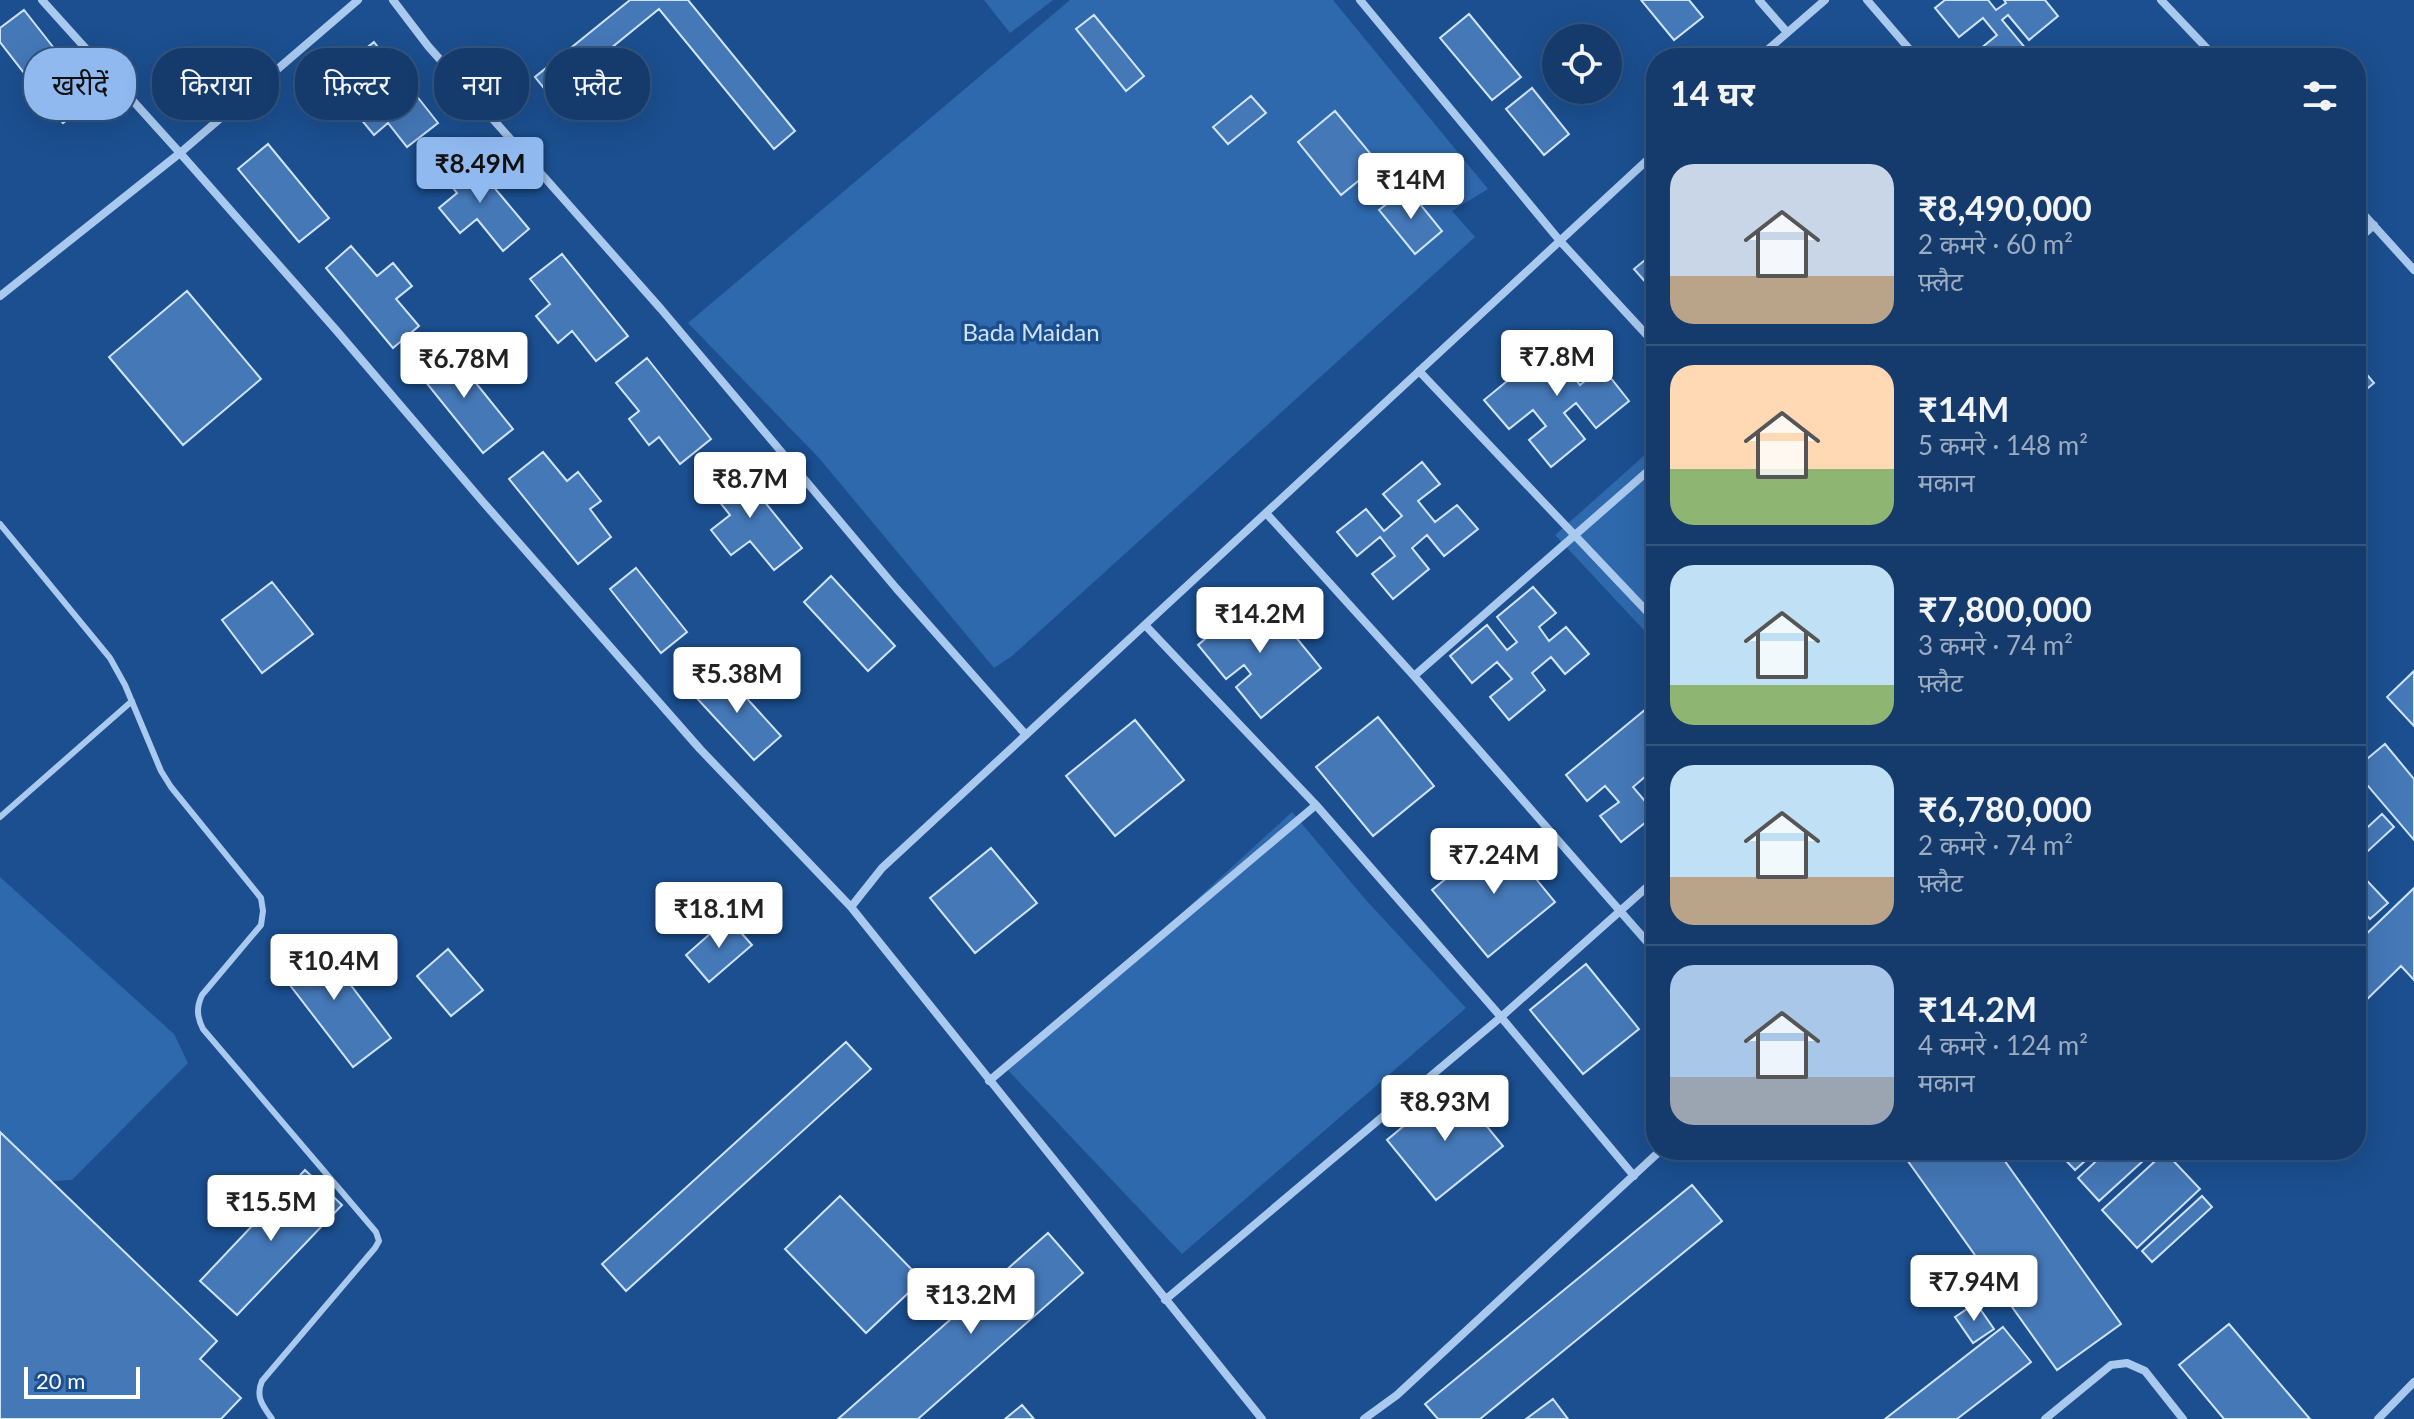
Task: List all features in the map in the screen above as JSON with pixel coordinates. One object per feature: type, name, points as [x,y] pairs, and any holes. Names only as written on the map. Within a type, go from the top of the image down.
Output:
[{"type":"street","points":[[42,0],[336,330],[700,749],[851,907],[1262,1419]]},
{"type":"street","points":[[0,296],[180,153],[358,0]]},
{"type":"street","points":[[393,0],[428,46],[661,309],[896,588],[1026,735]]},
{"type":"street","points":[[1360,0],[1560,241],[1646,334]]},
{"type":"street","points":[[1759,0],[1786,31]]},
{"type":"street","points":[[1768,48],[1825,0]]},
{"type":"street","points":[[1867,0],[1908,48]]},
{"type":"street","points":[[2161,0],[2207,48]]},
{"type":"street","points":[[851,907],[882,868],[1646,161]]},
{"type":"street","points":[[2366,217],[2414,270]]},
{"type":"street","points":[[2366,232],[2374,225]]},
{"type":"street","points":[[1419,371],[1646,610]]},
{"type":"street","points":[[1414,676],[1646,473]]},
{"type":"street","points":[[1266,513],[1646,941]]},
{"type":"street","points":[[1145,625],[1316,805],[1501,1017],[1634,1176]]},
{"type":"street","points":[[989,1081],[1316,805]]},
{"type":"street","points":[[1165,1300],[1501,1017],[1646,888]]},
{"type":"street","points":[[1364,1419],[1397,1395],[1651,1160]]},
{"type":"street","points":[[2045,1419],[2111,1365],[2127,1363],[2145,1371],[2183,1419]]},
{"type":"street","points":[[2378,1419],[2414,1382]]},
{"type":"lane","points":[[0,524],[110,658],[171,787],[261,898],[261,925],[202,995],[197,1006],[203,1029],[376,1232],[379,1241],[262,1381],[258,1388],[259,1397],[272,1419]]},
{"type":"lane","points":[[0,817],[132,701]]},
{"type":"green space","points":[[984,0],[1053,0],[1010,33]]},
{"type":"green space","name":"Bada Maidan","points":[[1070,0],[1333,0],[1488,189],[1452,211],[1475,237],[1012,656],[994,668],[819,458],[688,323]]},
{"type":"green space","points":[[1646,454],[1646,632],[1555,535]]},
{"type":"green space","points":[[1292,812],[1365,899],[1466,1008],[1182,1254],[1003,1065],[1171,923]]},
{"type":"green space","points":[[0,877],[174,1034],[188,1063],[72,1180],[51,1181],[0,1132]]},
{"type":"building","points":[[630,0],[688,0],[795,131],[774,149],[659,9],[611,48],[571,48]]},
{"type":"building","points":[[1641,0],[1689,0],[1703,17],[1674,40]]},
{"type":"building","points":[[1945,0],[1988,0],[1996,10],[2006,3],[2004,0],[2045,0],[2058,16],[2029,40],[2008,15],[2002,20],[2025,48],[1981,48],[1997,35],[1983,18],[1959,37],[1935,8]]},
{"type":"building","points":[[24,10],[54,48],[24,48],[24,73],[0,42],[0,28]]},
{"type":"building","points":[[1469,14],[1521,77],[1492,100],[1440,38]]},
{"type":"building","points":[[1094,15],[1144,76],[1126,91],[1076,29]]},
{"type":"building","points":[[545,69],[545,90],[535,77]]},
{"type":"building","points":[[1532,88],[1569,134],[1544,155],[1506,109]]},
{"type":"building","points":[[1251,96],[1266,113],[1228,144],[1213,127]]},
{"type":"building","points":[[418,98],[438,123],[407,147],[388,123],[374,135],[362,120],[418,120]]},
{"type":"building","points":[[1335,111],[1379,164],[1341,195],[1298,142]]},
{"type":"building","points":[[268,144],[329,218],[299,242],[238,169]]},
{"type":"building","points":[[466,154],[529,229],[503,251],[477,219],[460,233],[439,208],[457,193],[442,174]]},
{"type":"building","points":[[1407,188],[1442,231],[1415,254],[1379,210]]},
{"type":"building","points":[[351,246],[377,276],[393,263],[412,286],[396,299],[419,326],[393,348],[326,268]]},
{"type":"building","points":[[562,254],[628,336],[596,361],[572,331],[558,343],[536,316],[550,304],[530,279]]},
{"type":"building","points":[[1646,259],[1646,283],[1634,269]]},
{"type":"building","points":[[187,291],[261,379],[183,445],[109,357]]},
{"type":"building","points":[[1568,331],[1588,357],[1570,372],[1580,385],[1602,367],[1629,401],[1596,428],[1576,403],[1564,413],[1585,439],[1551,467],[1529,440],[1546,426],[1533,410],[1509,429],[1484,400]]},
{"type":"building","points":[[446,346],[513,429],[483,453],[416,370]]},
{"type":"building","points":[[647,358],[711,439],[680,464],[659,437],[649,445],[629,419],[639,411],[616,383]]},
{"type":"building","points":[[2366,374],[2374,383],[2366,390]]},
{"type":"building","points":[[543,452],[567,481],[578,472],[601,501],[590,509],[611,537],[578,564],[509,479]]},
{"type":"building","points":[[1422,462],[1440,484],[1418,501],[1435,522],[1457,505],[1478,529],[1444,556],[1427,535],[1412,548],[1429,569],[1393,599],[1372,574],[1395,556],[1380,537],[1357,556],[1337,532],[1366,509],[1384,531],[1402,516],[1383,494]]},
{"type":"building","points":[[734,464],[802,548],[774,570],[750,541],[731,555],[711,530],[730,515],[707,486]]},
{"type":"building","points":[[636,568],[687,632],[661,653],[610,589]]},
{"type":"building","points":[[831,576],[895,646],[868,671],[804,602]]},
{"type":"building","points":[[272,582],[313,634],[262,673],[222,620]]},
{"type":"building","points":[[1533,587],[1556,613],[1539,627],[1549,641],[1566,627],[1589,654],[1565,674],[1551,657],[1532,673],[1545,690],[1509,720],[1490,697],[1512,679],[1497,662],[1472,683],[1450,656],[1487,625],[1507,650],[1517,642],[1497,617]]},
{"type":"building","points":[[1260,593],[1321,668],[1261,718],[1236,687],[1251,674],[1244,665],[1226,679],[1198,645]]},
{"type":"building","points":[[720,669],[781,736],[754,760],[693,694]]},
{"type":"building","points":[[2414,671],[2414,726],[2387,697]]},
{"type":"building","points":[[1646,709],[1646,776],[1633,787],[1646,802],[1646,822],[1621,842],[1600,816],[1619,802],[1605,786],[1587,801],[1566,775]]},
{"type":"building","points":[[1378,717],[1434,786],[1373,836],[1316,767]]},
{"type":"building","points":[[1135,720],[1184,780],[1115,836],[1066,776]]},
{"type":"building","points":[[2385,744],[2414,779],[2414,840],[2366,784],[2366,760]]},
{"type":"building","points":[[2382,814],[2394,827],[2366,853],[2366,829]]},
{"type":"building","points":[[1500,835],[1555,902],[1488,957],[1432,890]]},
{"type":"building","points":[[991,848],[1037,903],[975,953],[930,898]]},
{"type":"building","points":[[2366,880],[2388,903],[2370,919],[2366,915]]},
{"type":"building","points":[[2414,888],[2414,980],[2401,966],[2366,1000],[2366,934]]},
{"type":"building","points":[[728,918],[752,945],[709,982],[686,955]]},
{"type":"building","points":[[315,938],[391,1038],[353,1067],[276,967]]},
{"type":"building","points":[[448,949],[483,990],[451,1016],[417,976]]},
{"type":"building","points":[[1586,964],[1639,1029],[1583,1074],[1530,1010]]},
{"type":"building","points":[[846,1042],[871,1069],[626,1291],[602,1264]]},
{"type":"building","points":[[1453,1085],[1503,1146],[1436,1200],[1387,1140]]},
{"type":"building","points":[[0,1132],[217,1341],[200,1359],[241,1398],[221,1419],[0,1419]]},
{"type":"building","points":[[1907,1160],[2004,1160],[2121,1324],[2057,1370]]},
{"type":"building","points":[[2066,1160],[2086,1160],[2075,1170]]},
{"type":"building","points":[[2097,1160],[2144,1160],[2099,1201],[2078,1178]]},
{"type":"building","points":[[2156,1160],[2173,1160],[2200,1189],[2137,1248],[2102,1210]]},
{"type":"building","points":[[305,1170],[342,1205],[237,1315],[200,1281]]},
{"type":"building","points":[[1692,1185],[1722,1221],[1480,1419],[1438,1419],[1425,1404]]},
{"type":"building","points":[[840,1196],[922,1280],[866,1333],[785,1249]]},
{"type":"building","points":[[2202,1196],[2212,1207],[2152,1262],[2142,1251]]},
{"type":"building","points":[[1048,1233],[1083,1273],[918,1419],[838,1419]]},
{"type":"building","points":[[1976,1303],[1994,1329],[1973,1343],[1955,1317]]},
{"type":"building","points":[[2229,1324],[2310,1419],[2224,1419],[2179,1365]]},
{"type":"building","points":[[2003,1327],[2031,1362],[1957,1419],[1885,1419]]},
{"type":"building","points":[[1553,1399],[1568,1419],[1526,1419]]},
{"type":"building","points":[[1022,1405],[1034,1419],[1005,1419]]}]
